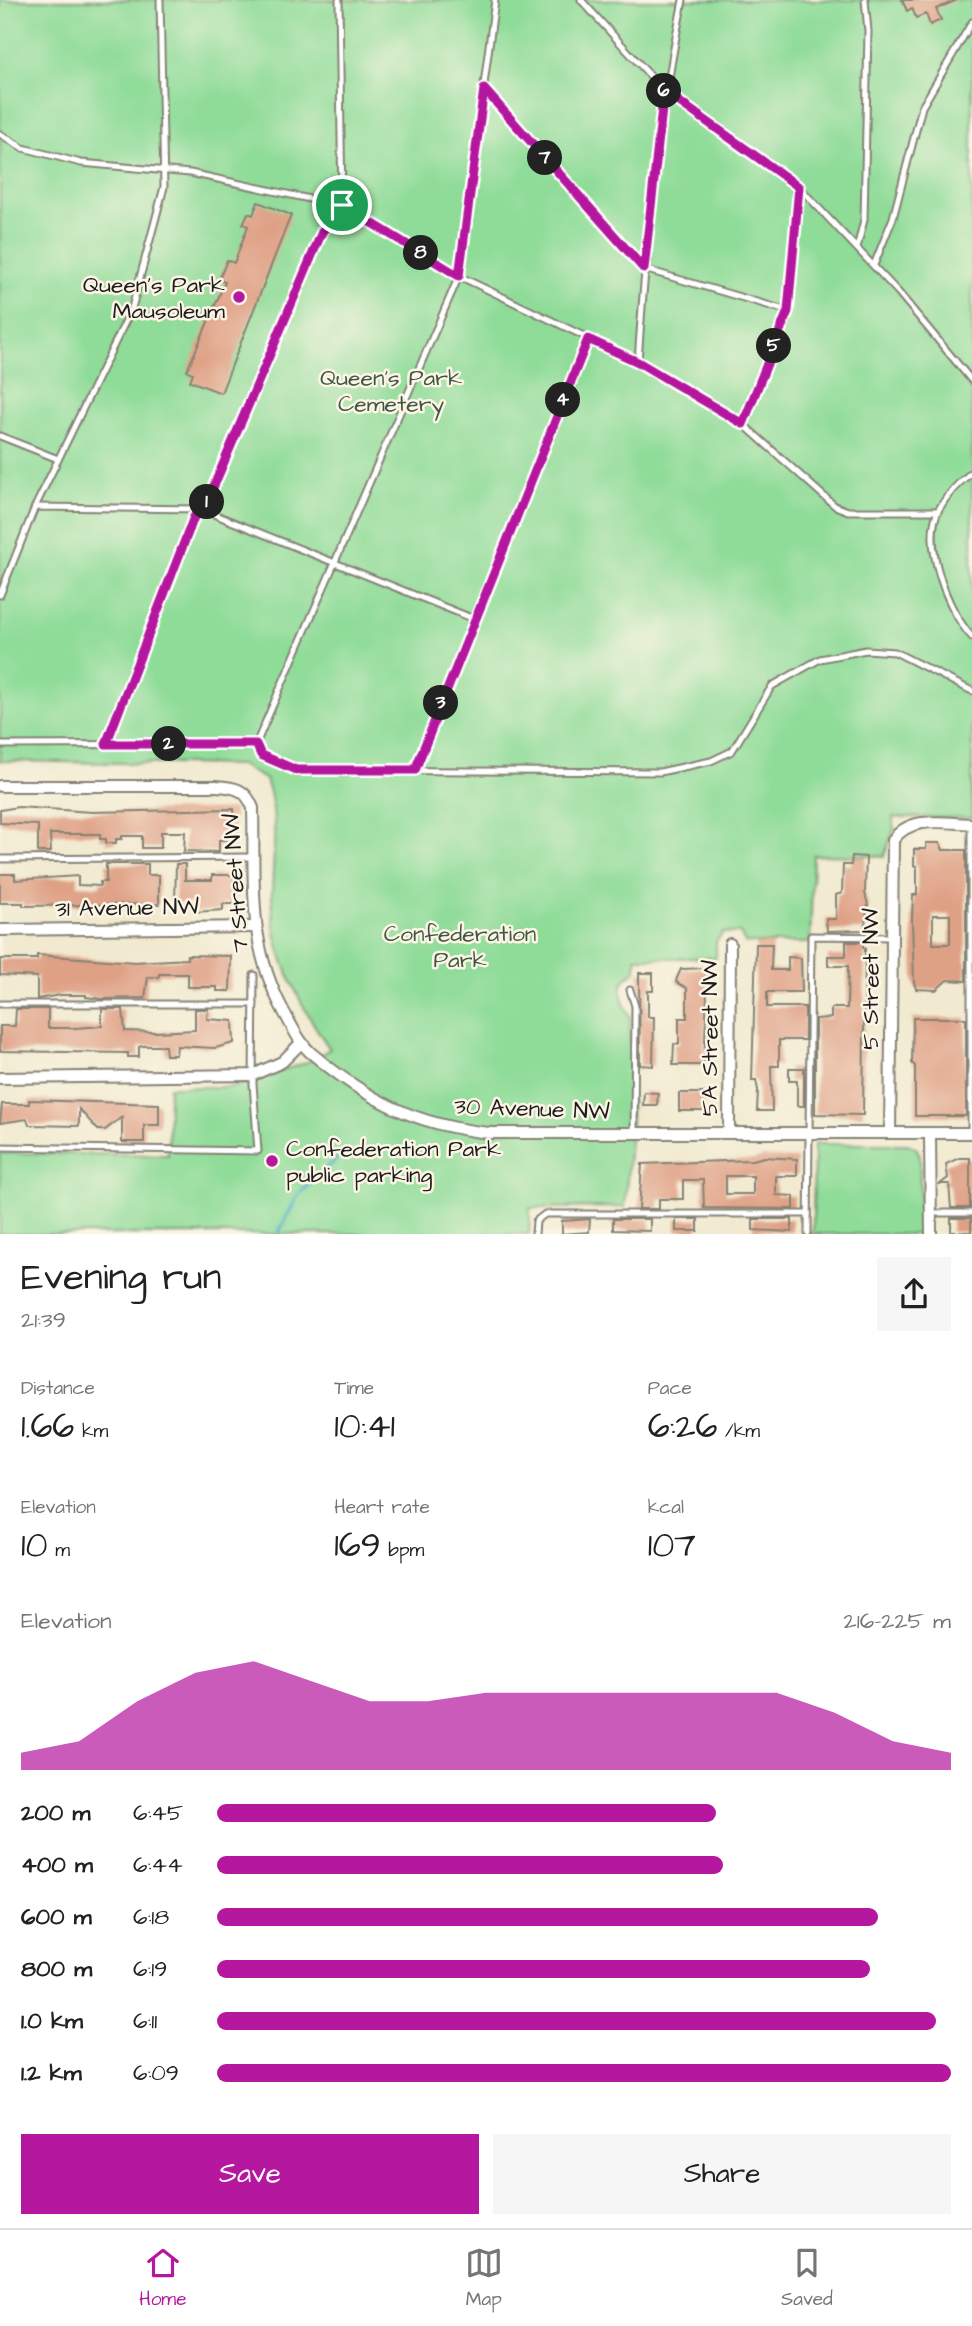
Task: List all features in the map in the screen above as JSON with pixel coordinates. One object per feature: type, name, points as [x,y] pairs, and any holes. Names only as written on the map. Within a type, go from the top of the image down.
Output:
[{"type":"street","name":"7 Street NW","points":[[0,786],[216,786],[236,788],[249,795],[253,808],[254,927],[262,965],[300,1043]]},
{"type":"street","name":"5 Street NW","points":[[890,1133],[893,840],[903,829],[926,823],[972,824]]},
{"type":"street","name":"31 Avenue NW","points":[[0,930],[254,927]]},
{"type":"street","name":"5A Street NW","points":[[729,1132],[730,944]]},
{"type":"street","name":"30 Avenue NW","points":[[300,1043],[337,1075],[376,1101],[413,1118],[453,1129],[489,1133],[971,1133]]},
{"type":"street","points":[[0,1078],[253,1075],[282,1062],[300,1043]]},
{"type":"street","points":[[930,1133],[931,1234]]},
{"type":"lane","points":[[0,595],[35,507],[132,308],[164,187],[160,0]]},
{"type":"lane","points":[[106,744],[194,517],[207,502],[322,232],[342,205],[339,0]]},
{"type":"lane","points":[[495,0],[459,276],[256,744],[261,755],[296,770],[660,772],[711,761],[732,751],[772,686],[820,659],[866,649],[895,652],[972,691]]},
{"type":"lane","points":[[581,0],[664,91],[799,187],[874,265],[972,381]]},
{"type":"lane","points":[[638,362],[644,269],[664,91],[683,0]]},
{"type":"lane","points":[[857,248],[864,220],[868,31],[865,0]]},
{"type":"lane","points":[[874,265],[893,218],[922,107],[972,22]]},
{"type":"lane","points":[[484,89],[644,269],[788,311]]},
{"type":"lane","points":[[0,134],[23,148],[81,163],[190,173],[342,205],[459,276],[638,362],[743,424],[835,506],[848,512],[938,511]]},
{"type":"lane","points":[[743,424],[788,311],[799,187]]},
{"type":"lane","points":[[415,770],[588,339]]},
{"type":"lane","points":[[0,436],[58,459]]},
{"type":"lane","points":[[972,472],[960,481],[938,511],[934,537],[939,579],[961,625],[972,637]]},
{"type":"lane","points":[[35,507],[201,509],[474,619]]},
{"type":"lane","points":[[0,745],[256,744]]},
{"type":"lane","points":[[971,1133],[972,824]]},
{"type":"lane","points":[[0,859],[254,857]]},
{"type":"lane","points":[[808,1234],[811,936],[891,937]]},
{"type":"lane","points":[[0,1147],[258,1151],[253,1075],[254,975]]},
{"type":"lane","points":[[630,990],[635,1006],[634,1133]]},
{"type":"lane","points":[[0,1004],[254,1004]]},
{"type":"lane","points":[[931,1213],[972,1213]]},
{"type":"lane","points":[[535,1234],[536,1221],[545,1214],[808,1214]]},
{"type":"green space","name":"Queen's Park Cemetery","points":[[0,0],[972,0],[972,818],[893,817],[894,830],[884,856],[813,855],[810,943],[745,943],[740,933],[723,933],[716,941],[716,958],[636,958],[636,971],[625,980],[621,991],[630,1016],[631,1125],[625,1207],[530,1208],[529,1234],[0,1234],[0,1153],[168,1155],[169,1087],[232,1087],[305,1063],[330,1049],[309,1017],[291,981],[278,944],[272,907],[273,810],[266,780],[240,765],[0,761]]},
{"type":"green space","points":[[814,1144],[908,1144],[917,1149],[920,1156],[920,1234],[813,1234]]},
{"type":"building","points":[[902,0],[957,0],[936,9],[941,20],[930,25],[926,14],[916,18],[912,8],[907,11]]},
{"type":"building","name":"Queen's Park Mausoleum","points":[[258,202],[291,215],[221,393],[190,381],[193,373],[187,371],[225,282],[219,280],[227,260],[234,263],[248,226],[243,224],[248,213],[253,215]]},
{"type":"building","points":[[18,807],[92,812],[234,809],[234,840],[219,840],[219,852],[184,851],[185,832],[161,832],[161,848],[142,848],[142,836],[122,836],[122,839],[116,839],[116,843],[106,843],[106,839],[100,839],[100,834],[50,834],[51,852],[38,852],[38,825],[0,823],[0,810]]},
{"type":"building","points":[[926,843],[940,843],[943,850],[966,850],[966,981],[947,980],[936,990],[916,989],[914,982],[912,919],[913,895],[917,895],[917,866],[914,866],[914,849],[926,849]],"holes":[[[933,915],[950,915],[950,944],[933,944]]]},
{"type":"building","points":[[852,856],[866,857],[865,893],[868,905],[864,930],[827,931],[826,919],[836,919],[836,895],[842,893],[843,865],[851,865]]},
{"type":"building","points":[[106,864],[148,864],[148,875],[159,875],[159,904],[23,906],[23,903],[0,903],[0,874],[15,874],[15,880],[78,876],[78,885],[100,886],[100,882],[106,882]]},
{"type":"building","points":[[176,864],[185,864],[185,880],[212,880],[212,875],[234,875],[236,904],[223,904],[223,910],[195,912],[195,903],[175,903]]},
{"type":"building","points":[[846,942],[863,942],[865,948],[863,1115],[815,1114],[815,1019],[831,1018],[831,1008],[847,1008],[848,966],[828,966],[828,956],[846,956]]},
{"type":"building","points":[[756,944],[772,944],[771,970],[788,970],[788,957],[801,958],[802,992],[767,992],[767,1007],[805,1007],[805,1040],[779,1040],[779,1066],[771,1066],[772,1111],[757,1111],[758,1090],[756,1080],[752,1080]]},
{"type":"building","points":[[37,955],[135,962],[187,959],[187,955],[231,956],[230,991],[217,991],[217,987],[188,987],[188,974],[159,974],[159,977],[148,977],[145,998],[102,999],[86,995],[60,995],[37,999],[37,977],[0,975],[0,959],[37,959]]},
{"type":"building","points":[[708,968],[704,1065],[673,1065],[674,1044],[679,1044],[679,1018],[687,1018],[687,988],[676,982],[677,978],[681,969]]},
{"type":"building","points":[[639,973],[653,973],[653,991],[648,991],[648,1017],[654,1017],[653,1066],[640,1065]]},
{"type":"building","points":[[16,1009],[48,1009],[48,1028],[75,1028],[102,1026],[102,1009],[123,1009],[125,1031],[155,1032],[195,1030],[195,1009],[208,1009],[207,1019],[233,1021],[234,1043],[215,1048],[177,1046],[176,1055],[166,1055],[165,1046],[142,1046],[139,1047],[139,1057],[128,1057],[128,1053],[0,1051],[0,1026],[15,1026]]},
{"type":"building","points":[[913,1018],[966,1018],[966,1116],[915,1116]]},
{"type":"building","points":[[789,1068],[804,1068],[804,1106],[797,1106],[797,1081],[789,1081]]},
{"type":"building","points":[[644,1092],[658,1093],[657,1105],[643,1105]]},
{"type":"building","points":[[679,1093],[704,1093],[704,1111],[679,1111]]},
{"type":"building","points":[[29,1100],[159,1104],[159,1125],[144,1125],[144,1142],[122,1142],[122,1117],[105,1130],[98,1130],[79,1109],[79,1126],[29,1125],[27,1119],[0,1123],[2,1104],[29,1104]]},
{"type":"building","points":[[764,1157],[797,1159],[797,1176],[776,1176],[776,1195],[794,1196],[794,1209],[704,1208],[703,1180],[683,1180],[683,1199],[659,1199],[659,1209],[639,1209],[642,1164],[753,1160]],"holes":[[[726,1176],[753,1176],[753,1194],[726,1194]]]},
{"type":"building","points":[[959,1158],[970,1158],[970,1208],[951,1208],[949,1184],[940,1184],[948,1178],[946,1164]]},
{"type":"building","points":[[951,1218],[971,1218],[971,1232],[951,1232]]},
{"type":"building","points":[[590,1219],[589,1232],[562,1234],[562,1221]]},
{"type":"building","points":[[613,1219],[650,1219],[650,1231],[613,1230]]},
{"type":"building","points":[[676,1219],[698,1219],[698,1231],[676,1231]]},
{"type":"building","points":[[753,1219],[792,1219],[792,1232],[753,1230]]},
{"type":"waterway","points":[[278,1234],[298,1195],[344,1152]]},
{"type":"place","name":"Queen's Park Mausoleum","points":[[239,297]]},
{"type":"place","name":"Confederation Park public parking","points":[[272,1161]]},
{"type":"route","points":[[484,89],[644,269],[664,91],[799,187],[788,311],[743,424],[638,362],[588,339],[415,770],[296,770],[261,755],[256,744],[106,744],[194,517],[207,502],[322,232],[342,205],[459,276],[484,89]]},
{"type":"park label","name":"Confederation Park","points":[[460,946]]}]
